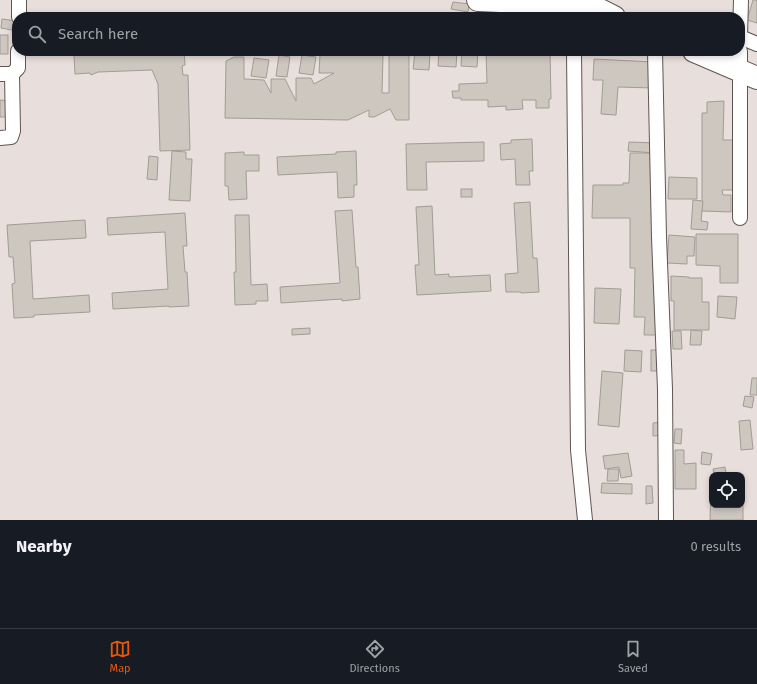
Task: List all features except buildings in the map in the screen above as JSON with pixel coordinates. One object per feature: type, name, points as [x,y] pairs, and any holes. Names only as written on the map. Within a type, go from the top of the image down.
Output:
[{"type":"main road","points":[[478,0],[573,11],[590,5],[604,12]]},
{"type":"main road","points":[[711,56],[745,66]]},
{"type":"street","points":[[19,0],[19,12]]},
{"type":"street","points":[[741,0],[741,12]]},
{"type":"street","points":[[745,39],[757,44]]},
{"type":"street","points":[[0,138],[11,137],[13,131],[6,74],[18,68],[18,56]]},
{"type":"street","points":[[574,56],[578,450],[585,520]]},
{"type":"street","points":[[655,56],[659,237],[665,389],[666,520]]},
{"type":"street","points":[[740,218],[745,66]]}]
